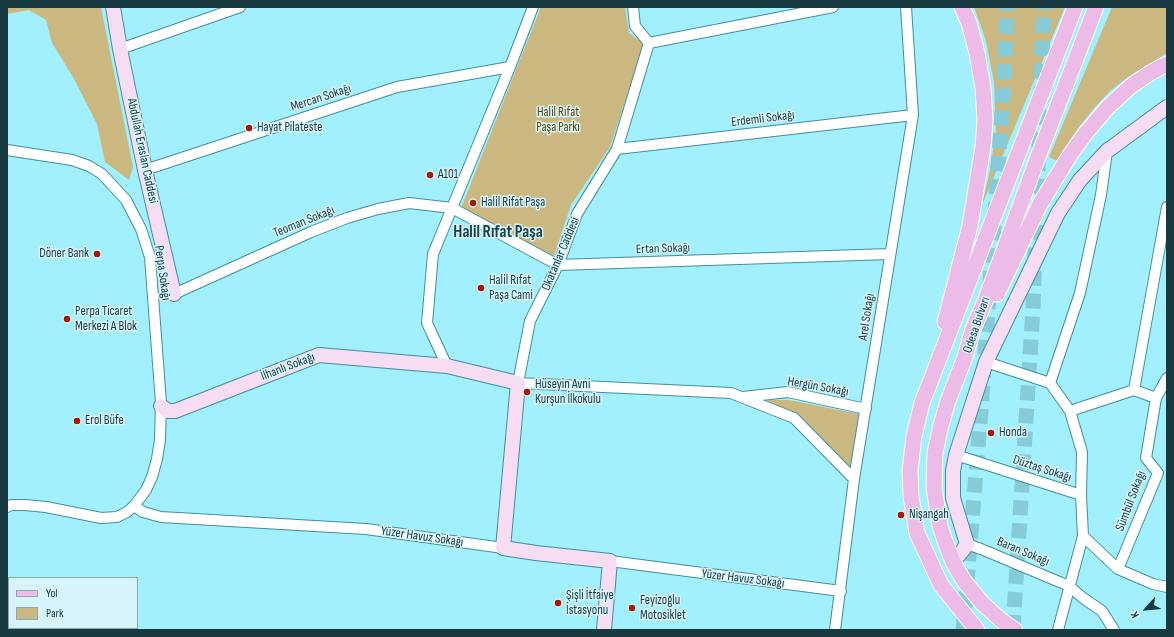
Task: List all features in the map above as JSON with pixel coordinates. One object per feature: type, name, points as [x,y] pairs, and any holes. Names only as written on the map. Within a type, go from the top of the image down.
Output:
[{"type":"main road","points":[[936,366],[947,314],[970,226],[983,147],[985,120],[983,88],[977,53],[969,22],[962,7]]},
{"type":"main road","name":"Odesa Bulvarı","points":[[977,630],[941,585],[917,533],[911,496],[910,471],[913,443],[922,403],[1075,7]]},
{"type":"main road","name":"Odesa Bulvarı","points":[[1015,630],[1002,621],[982,603],[964,581],[953,562],[940,526],[934,488],[936,453],[941,425],[948,401],[965,357],[973,329],[986,299],[1035,164],[1096,7]]},
{"type":"main road","points":[[965,357],[981,329],[1040,204],[1070,155],[1097,119],[1120,96],[1138,81],[1167,64]]},
{"type":"street","name":"Abdullah Eraslan Caddesi","points":[[113,7],[120,49],[145,170],[174,294]]},
{"type":"street","points":[[120,49],[240,7]]},
{"type":"street","points":[[447,366],[427,323],[433,254],[533,7]]},
{"type":"street","points":[[632,7],[635,26],[649,43],[833,7]]},
{"type":"street","name":"Arel Sokağı","points":[[835,630],[854,479],[913,115],[906,7]]},
{"type":"street","name":"Okatanlar Caddesi","points":[[503,548],[518,383],[530,321],[558,266],[577,214],[617,149],[649,43]]},
{"type":"street","name":"Mercan Sokağı","points":[[145,170],[397,87],[510,67]]},
{"type":"street","points":[[953,562],[967,544],[953,498],[953,471],[956,455],[986,362],[1058,213],[1080,180],[1107,151],[1167,107]]},
{"type":"street","name":"Erdemli Sokağı","points":[[617,149],[913,115]]},
{"type":"street","name":"Perpa Sokağı","points":[[7,150],[72,160],[88,166],[102,174],[126,200],[141,229],[150,257],[161,406],[160,440],[157,459],[152,477],[146,490],[134,506]]},
{"type":"street","points":[[1050,383],[1080,293],[1101,195],[1107,151]]},
{"type":"street","name":"Teoman Sokağı","points":[[174,294],[311,232],[347,218],[378,209],[409,203],[452,208]]},
{"type":"street","points":[[1134,390],[1163,250],[1167,207]]},
{"type":"street","points":[[452,208],[558,266]]},
{"type":"street","name":"Ertan Sokağı","points":[[558,266],[890,254]]},
{"type":"street","name":"İlhanlı Sokağı","points":[[161,406],[168,411],[174,411],[319,355],[447,366],[518,383]]},
{"type":"street","points":[[986,362],[1050,383],[1070,411],[1082,452],[1081,495]]},
{"type":"street","points":[[1070,411],[1134,390],[1156,398],[1166,381]]},
{"type":"street","points":[[518,383],[731,392],[794,418],[854,479]]},
{"type":"street","name":"Hergün Sokağı","points":[[741,397],[788,392],[866,409]]},
{"type":"street","name":"Sümbül Sokağı","points":[[1118,569],[1158,473],[1146,458],[1156,398]]},
{"type":"street","name":"Düztaş Sokağı","points":[[956,455],[1081,495],[1083,536],[1058,630]]},
{"type":"street","points":[[7,507],[11,505],[25,504],[105,518],[117,517],[127,512],[134,506]]},
{"type":"street","name":"Yüzer Havuz Sokağı","points":[[134,506],[143,512],[161,517],[311,527],[366,529],[536,553],[610,561],[841,591]]},
{"type":"street","points":[[1083,536],[1118,569],[1153,584],[1167,587]]},
{"type":"street","name":"Baran Sokağı","points":[[967,544],[981,548],[1070,586],[1083,598],[1102,611],[1114,630]]},
{"type":"street","points":[[604,630],[610,561]]},
{"type":"green space","points":[[7,7],[101,7],[133,167],[129,180],[105,162],[97,124],[73,77],[52,43],[46,20],[29,10],[7,14]]},
{"type":"green space","name":"Halil Rıfat Paşa Parkı","points":[[541,7],[625,7],[629,33],[644,44],[610,147],[571,205],[554,256],[461,208]]},
{"type":"green space","points":[[974,7],[1065,7],[982,205],[989,175],[996,131],[994,82],[986,41]]},
{"type":"green space","points":[[1112,7],[1167,7],[1167,53],[1131,75],[1111,90],[1079,127],[1057,161],[1049,157]]},
{"type":"green space","points":[[766,400],[789,400],[859,414],[850,467],[800,416]]},
{"type":"tunnel","points":[[963,630],[981,411],[1004,83],[1007,7]]},
{"type":"tunnel","points":[[1013,630],[1033,308],[1044,7]]},
{"type":"place","name":"Hayat Pilateste","points":[[249,128]]},
{"type":"place","name":"A101","points":[[430,175]]},
{"type":"place","name":"Halil Rifat Paşa","points":[[473,203]]},
{"type":"place","name":"Döner Bank","points":[[97,254]]},
{"type":"place","name":"Halil Rıfat Paşa Cami","points":[[481,288]]},
{"type":"place","name":"Perpa Ticaret Merkezi A Blok","points":[[67,319]]},
{"type":"place","name":"Hüseyin Avni Kurşun İlkokulu","points":[[527,392]]},
{"type":"place","name":"Erol Büfe","points":[[77,421]]},
{"type":"place","name":"Honda","points":[[991,433]]},
{"type":"place","name":"Nişangah","points":[[901,515]]},
{"type":"place","name":"Şişli İtfaiye İstasyonu","points":[[558,603]]},
{"type":"place","name":"Feyizoğlu Motosiklet","points":[[632,608]]},
{"type":"district","name":"Halil Rıfat Paşa","points":[[498,233]]}]
